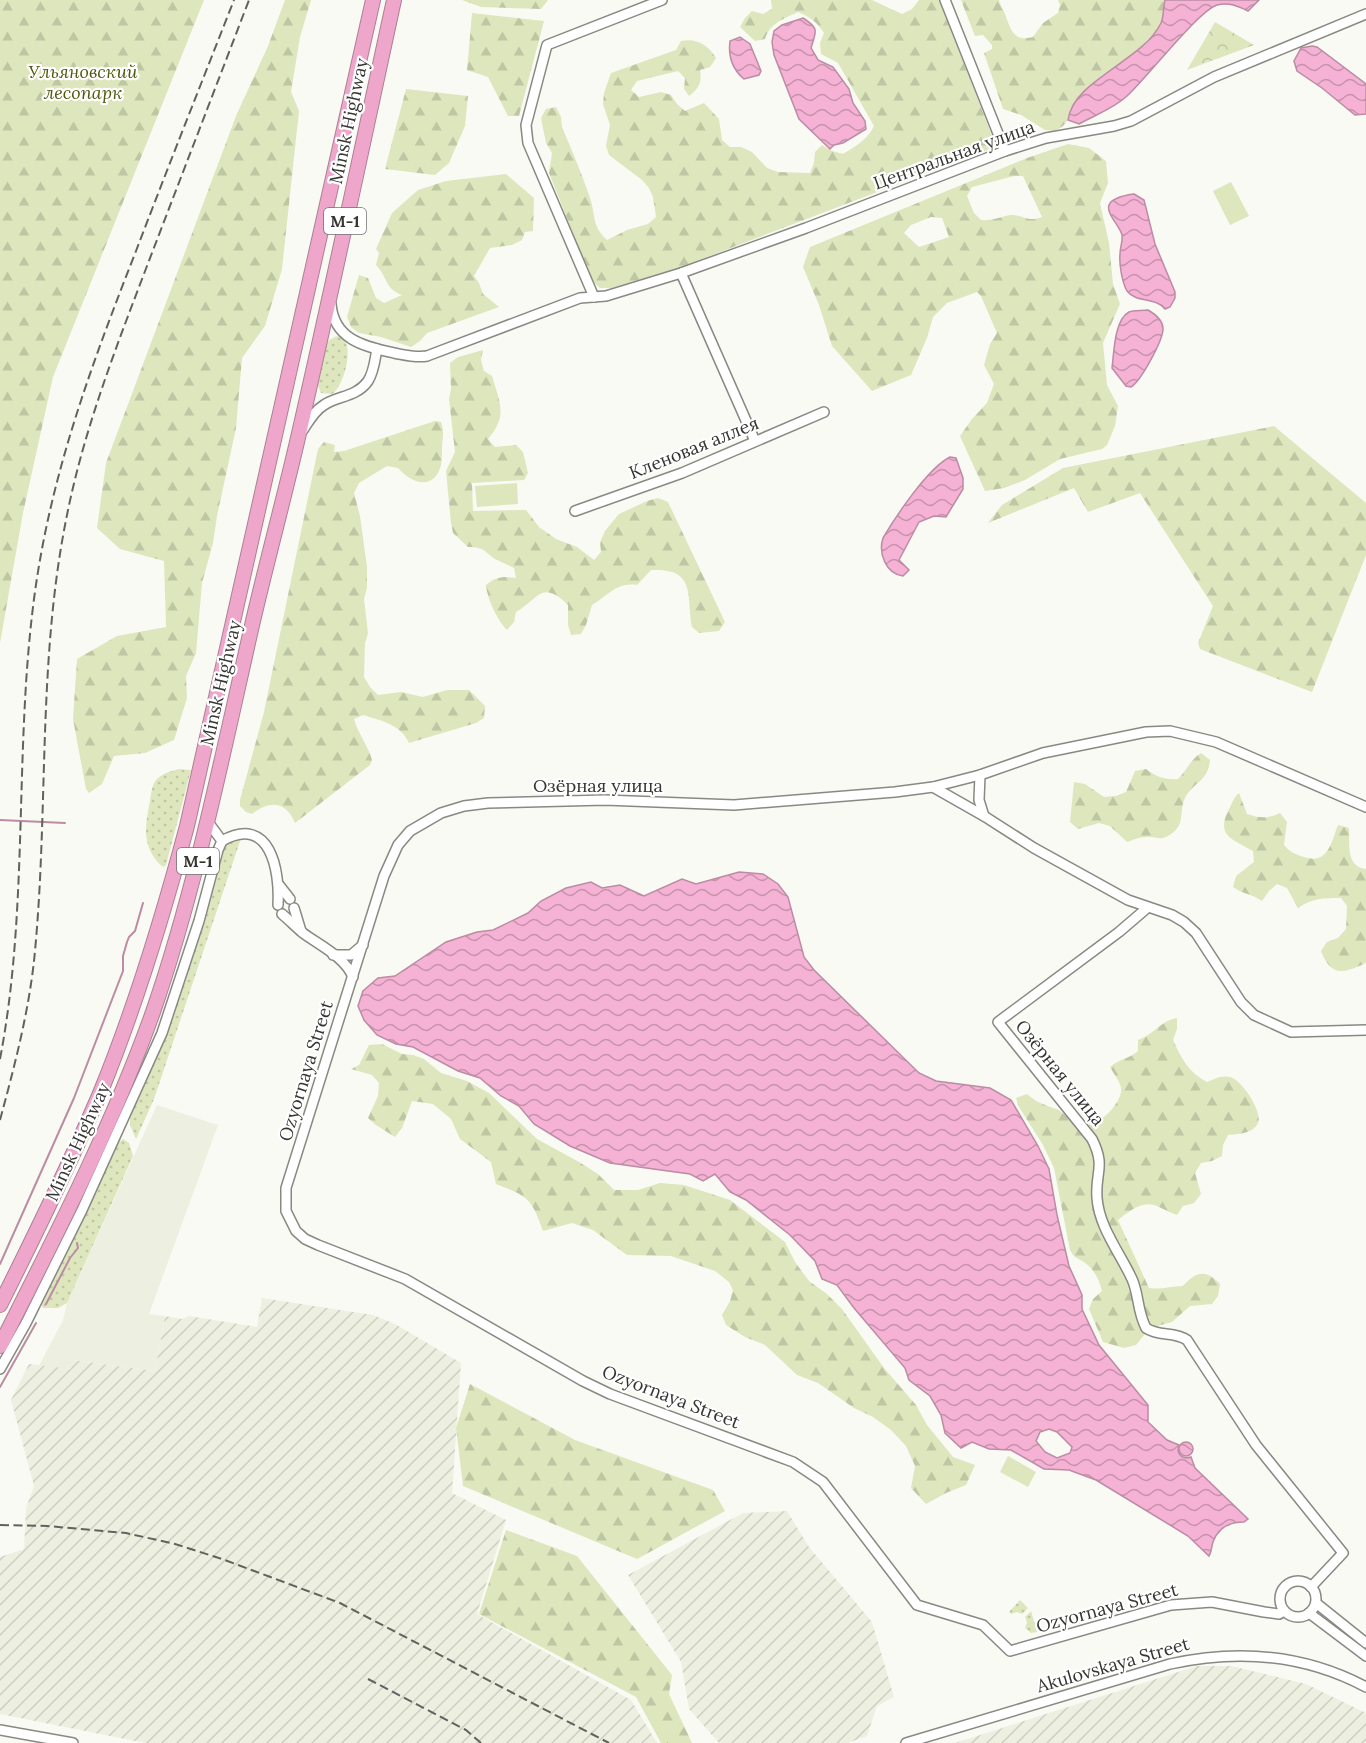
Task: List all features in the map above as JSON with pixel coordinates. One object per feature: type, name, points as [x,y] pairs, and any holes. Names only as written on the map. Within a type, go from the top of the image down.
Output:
[{"type":"highway","name":"Minsk Highway","points":[[0,1305],[67,1168],[101,1090],[126,1026],[165,907],[189,815],[373,0]]},
{"type":"highway","name":"Minsk Highway","points":[[0,1346],[99,1144],[132,1065],[165,975],[208,822],[297,442],[394,0]]},
{"type":"street","points":[[594,297],[528,143],[525,133],[526,125],[547,45],[662,0]]},
{"type":"street","points":[[945,0],[1005,151]]},
{"type":"street","name":"Центральная улица","points":[[377,349],[420,357],[427,356],[580,298],[606,296],[681,273],[806,228],[1005,151],[1046,138],[1131,121],[1214,77],[1366,14]]},
{"type":"street","points":[[681,273],[755,441]]},
{"type":"street","points":[[297,442],[312,417],[322,406],[357,391],[368,381],[377,349],[352,340],[343,332],[334,319],[330,289]]},
{"type":"street","name":"Кленовая аллея","points":[[575,511],[682,473],[824,412]]},
{"type":"street","name":"Озёрная улица","points":[[363,945],[384,876],[398,844],[410,831],[423,822],[441,813],[464,806],[488,803],[605,800],[734,805],[933,787],[980,775],[1043,753],[1146,732],[1170,731],[1216,742],[1366,807]]},
{"type":"street","points":[[980,775],[979,800],[984,816]]},
{"type":"street","points":[[933,787],[1034,848],[1119,895],[1147,908],[1172,915],[1184,922],[1196,933],[1241,1002],[1254,1014],[1291,1032],[1366,1030]]},
{"type":"street","points":[[208,822],[222,841]]},
{"type":"street","points":[[0,1369],[26,1323],[82,1210],[162,1033],[190,952],[222,841],[244,833],[257,837],[270,851],[277,870],[280,909],[301,932],[343,962],[353,977]]},
{"type":"street","points":[[279,885],[292,904],[301,932]]},
{"type":"street","name":"Озёрная улица","points":[[1147,908],[1119,932],[998,1022],[1092,1138],[1099,1152],[1101,1165],[1097,1198],[1104,1226],[1134,1282],[1139,1316],[1146,1328],[1159,1334],[1174,1333],[1187,1340],[1256,1445],[1343,1553],[1311,1587]]},
{"type":"street","points":[[333,955],[351,955],[363,945]]},
{"type":"street","name":"Ozyornaya Street","points":[[363,945],[286,1188],[286,1211],[296,1231],[305,1239],[405,1279],[583,1381],[610,1394],[793,1462],[823,1482],[917,1605],[983,1625],[1010,1651],[1171,1605],[1212,1602],[1279,1614],[1284,1611],[1296,1617],[1309,1613]]},
{"type":"street","points":[[1284,1611],[1280,1601],[1283,1588],[1288,1583],[1301,1581],[1311,1587],[1316,1597],[1316,1603],[1309,1613],[1366,1656]]},
{"type":"street","points":[[1264,1612],[1280,1601]]},
{"type":"street","points":[[1316,1603],[1366,1643]]},
{"type":"street","name":"Akulovskaya Street","points":[[906,1743],[1170,1664],[1215,1655],[1247,1655],[1283,1659],[1330,1671],[1366,1687]]},
{"type":"street","points":[[0,1730],[73,1743]]},
{"type":"shaded area","points":[[157,1105],[218,1125],[149,1314],[165,1316],[155,1371],[73,1360],[71,1369],[39,1366],[63,1320],[67,1303]]},
{"type":"shaded area","points":[[262,1298],[373,1315],[395,1324],[461,1363],[452,1493],[506,1520],[477,1614],[631,1700],[657,1743],[145,1743],[0,1714],[0,1557],[24,1549],[26,1508],[34,1486],[11,1400],[29,1364],[71,1369],[72,1360],[155,1371],[165,1316],[182,1319],[189,1316],[257,1327]]},
{"type":"shaded area","points":[[787,1511],[809,1547],[872,1622],[894,1697],[877,1706],[867,1736],[848,1743],[719,1743],[689,1709],[681,1662],[628,1575],[743,1513]]},
{"type":"shaded area","points":[[1197,1666],[1231,1666],[1306,1684],[1366,1713],[1366,1743],[955,1743]]},
{"type":"green space","name":"Ульяновский лесопарк","points":[[0,0],[204,0],[53,377],[23,513],[0,643]]},
{"type":"green space","points":[[285,0],[311,0],[300,37],[291,92],[299,111],[282,269],[265,326],[242,358],[236,428],[213,543],[202,583],[196,653],[186,676],[187,698],[174,740],[145,753],[114,756],[102,784],[89,793],[86,789],[73,719],[77,659],[117,636],[166,627],[164,561],[120,549],[97,528],[106,463],[236,116],[268,46]]},
{"type":"green space","points":[[462,0],[548,0],[541,9],[481,7]]},
{"type":"green space","points":[[771,0],[872,0],[902,14],[912,9],[919,0],[939,0],[994,141],[990,149],[678,268],[611,288],[600,288],[592,281],[549,173],[552,153],[546,143],[541,118],[546,109],[556,107],[561,117],[562,127],[590,198],[596,225],[607,240],[627,230],[648,224],[656,217],[649,188],[609,155],[606,146],[610,125],[603,104],[611,73],[676,50],[681,41],[702,43],[716,58],[710,67],[700,70],[699,85],[689,96],[684,89],[685,78],[678,71],[637,81],[631,90],[639,97],[661,92],[671,95],[685,111],[704,103],[719,119],[722,140],[730,147],[741,147],[752,152],[767,168],[778,172],[810,173],[815,152],[822,145],[843,154],[861,142],[874,126],[838,63],[821,54],[820,43],[824,33],[813,20],[798,12],[774,25],[765,39],[755,41],[740,27],[752,11],[763,14],[772,9]]},
{"type":"green space","points":[[961,0],[999,0],[1014,33],[1021,38],[1026,38],[1033,37],[1043,23],[1058,13],[1060,5],[1058,0],[1165,0],[1162,21],[1156,31],[1132,56],[1102,75],[1070,109],[1068,120],[1063,126],[1055,131],[1045,130],[1021,115],[1003,109],[984,53],[992,49],[992,45],[983,35],[975,36]]},
{"type":"green space","points":[[472,13],[544,21],[519,116],[508,116],[488,77],[467,70]]},
{"type":"green space","points":[[1215,22],[1254,45],[1187,70]]},
{"type":"green space","points":[[406,89],[468,96],[465,126],[449,163],[435,175],[385,169]]},
{"type":"green space","points":[[1068,144],[1089,148],[1106,161],[1108,183],[1100,203],[1109,243],[1113,284],[1120,304],[1103,343],[1107,385],[1118,406],[1115,426],[1107,445],[1102,449],[1060,459],[1025,480],[1004,488],[985,491],[960,436],[987,403],[994,384],[984,365],[990,344],[997,333],[981,296],[977,292],[947,303],[933,317],[927,338],[911,375],[872,391],[832,346],[819,305],[803,267],[810,247],[1027,158]],"holes":[[[1014,176],[1023,176],[1042,217],[1028,219],[1010,215],[981,220],[974,213],[967,196],[972,187]],[[931,217],[942,218],[949,237],[919,247],[904,233],[911,225]]]},
{"type":"green space","points":[[506,174],[534,198],[533,231],[525,232],[522,240],[512,245],[490,248],[474,276],[483,294],[499,307],[427,333],[411,347],[381,337],[359,333],[351,327],[347,317],[359,275],[368,278],[376,298],[384,303],[402,295],[389,286],[376,265],[379,253],[376,249],[392,213],[418,190],[446,181]]},
{"type":"green space","points":[[1231,182],[1249,216],[1230,225],[1213,191]]},
{"type":"green space","points":[[337,336],[345,340],[347,346],[346,368],[340,384],[332,394],[321,393],[317,383],[326,345],[329,340]]},
{"type":"green space","points":[[483,350],[481,360],[484,371],[492,376],[500,409],[498,423],[488,439],[495,447],[516,445],[523,452],[528,473],[524,480],[472,483],[473,511],[526,510],[539,527],[556,539],[577,547],[594,560],[601,552],[600,542],[605,531],[619,514],[658,498],[668,502],[725,622],[719,631],[699,633],[692,627],[689,594],[683,579],[666,571],[651,570],[637,585],[623,586],[613,590],[592,605],[581,634],[571,635],[568,625],[568,605],[559,597],[546,592],[535,597],[516,612],[514,622],[507,630],[491,603],[486,585],[500,578],[516,578],[514,568],[481,549],[468,547],[453,533],[446,471],[455,452],[449,399],[450,363],[458,357]]},
{"type":"green space","points":[[435,421],[441,422],[443,437],[441,465],[433,479],[428,482],[416,481],[398,468],[387,466],[359,483],[354,493],[360,516],[367,567],[367,588],[364,599],[368,633],[365,643],[364,677],[378,695],[401,692],[423,697],[447,690],[469,690],[485,706],[484,718],[476,723],[409,743],[396,727],[363,715],[354,719],[372,760],[370,765],[295,823],[287,810],[277,805],[265,806],[252,814],[246,812],[240,806],[240,800],[264,712],[318,449],[324,442],[335,445],[334,452],[344,451]]},
{"type":"green space","points":[[1274,426],[1366,503],[1366,555],[1312,692],[1200,649],[1198,643],[1213,606],[1140,493],[1088,512],[1074,488],[988,523],[1002,505],[1063,468]]},
{"type":"green space","points":[[517,483],[518,504],[477,507],[475,486]]},
{"type":"green space","points":[[1201,753],[1210,760],[1209,767],[1185,798],[1178,828],[1168,836],[1143,837],[1127,842],[1110,826],[1099,823],[1078,829],[1070,822],[1074,782],[1085,784],[1104,797],[1116,796],[1126,792],[1135,771],[1146,769],[1161,777],[1178,779]]},
{"type":"green space","points":[[179,769],[191,770],[166,865],[163,867],[156,860],[148,844],[146,828],[148,810],[155,781]]},
{"type":"green space","points":[[1239,793],[1247,814],[1263,817],[1280,813],[1287,822],[1284,845],[1301,856],[1318,858],[1327,851],[1338,825],[1349,828],[1349,847],[1352,859],[1359,867],[1366,869],[1366,962],[1364,964],[1349,970],[1338,971],[1329,965],[1321,951],[1327,942],[1338,938],[1346,929],[1347,906],[1341,898],[1318,899],[1298,908],[1287,888],[1277,884],[1262,901],[1233,887],[1236,876],[1254,862],[1253,851],[1233,840],[1225,831],[1225,818],[1234,798]]},
{"type":"green space","points":[[241,838],[154,1099],[136,1139],[130,1125],[130,1115],[173,1017],[204,923],[224,848],[226,844]]},
{"type":"green space","points":[[1177,1018],[1177,1029],[1173,1040],[1186,1064],[1207,1082],[1224,1077],[1235,1079],[1255,1104],[1259,1118],[1256,1127],[1249,1131],[1228,1135],[1223,1145],[1222,1156],[1201,1163],[1195,1173],[1201,1194],[1194,1203],[1183,1206],[1177,1215],[1153,1205],[1142,1205],[1118,1220],[1149,1288],[1183,1286],[1192,1277],[1201,1274],[1210,1276],[1220,1284],[1218,1296],[1212,1304],[1190,1306],[1172,1322],[1150,1328],[1136,1345],[1124,1348],[1103,1342],[1089,1309],[1093,1299],[1102,1291],[1099,1282],[1091,1268],[1074,1256],[1070,1250],[1054,1168],[1016,1098],[1027,1094],[1040,1103],[1060,1111],[1076,1123],[1090,1125],[1114,1107],[1121,1094],[1118,1080],[1110,1067],[1138,1051],[1138,1040],[1166,1022]]},
{"type":"green space","points":[[382,1044],[402,1054],[424,1059],[441,1073],[467,1081],[489,1093],[537,1139],[598,1174],[614,1190],[638,1190],[660,1183],[684,1185],[730,1200],[785,1242],[795,1262],[809,1281],[842,1309],[953,1457],[975,1465],[966,1485],[926,1504],[911,1488],[915,1466],[906,1446],[891,1430],[818,1383],[797,1375],[765,1345],[745,1337],[726,1325],[722,1315],[733,1290],[729,1282],[715,1271],[671,1256],[627,1255],[593,1230],[572,1223],[543,1231],[532,1205],[516,1192],[496,1184],[491,1162],[460,1139],[451,1119],[433,1104],[412,1101],[402,1128],[395,1137],[376,1125],[368,1118],[378,1096],[379,1083],[372,1075],[351,1069],[359,1065],[369,1045]]},
{"type":"green space","points":[[123,1139],[129,1143],[133,1156],[67,1303],[58,1308],[43,1308],[41,1304],[119,1142]]},
{"type":"green space","points":[[470,1384],[575,1440],[713,1490],[725,1511],[637,1559],[463,1486],[456,1428]]},
{"type":"green space","points":[[1008,1456],[1036,1472],[1028,1487],[1000,1472]]},
{"type":"green space","points":[[506,1530],[577,1556],[672,1675],[669,1694],[692,1743],[661,1743],[636,1697],[479,1614]]},
{"type":"green space","points":[[1020,1600],[1028,1608],[1022,1614],[1017,1612],[1011,1614],[1009,1612]]},
{"type":"green space","points":[[1031,1611],[1037,1632],[1031,1633],[1025,1628],[1027,1622],[1025,1617]]},
{"type":"water","points":[[1165,0],[1259,0],[1248,11],[1226,4],[1217,5],[1208,10],[1122,101],[1079,124],[1068,120],[1073,106],[1082,93],[1140,49],[1152,36],[1162,21]]},
{"type":"water","points":[[803,18],[814,28],[815,34],[811,48],[818,60],[833,67],[849,89],[853,103],[865,121],[866,129],[830,149],[799,119],[774,55],[772,42],[774,31],[782,25]]},
{"type":"water","points":[[740,37],[750,44],[761,71],[759,75],[744,79],[734,67],[730,57],[730,41]]},
{"type":"water","points":[[1317,47],[1366,84],[1366,114],[1355,115],[1297,71],[1294,61],[1301,48]]},
{"type":"water","points":[[1134,194],[1144,200],[1155,244],[1175,292],[1175,298],[1170,307],[1165,309],[1157,303],[1131,295],[1122,278],[1120,251],[1122,235],[1109,212],[1109,205],[1116,198]]},
{"type":"water","points":[[1148,310],[1163,326],[1162,334],[1146,369],[1131,387],[1126,386],[1112,368],[1120,322],[1129,312]]},
{"type":"water","points":[[950,457],[956,458],[963,478],[963,489],[946,517],[934,516],[919,522],[899,560],[909,570],[903,576],[897,574],[885,562],[882,550],[883,538],[904,506],[932,471]]},
{"type":"water","points":[[739,872],[763,874],[778,884],[788,897],[804,957],[814,970],[919,1073],[936,1081],[990,1088],[1011,1100],[1049,1169],[1069,1266],[1082,1295],[1082,1309],[1099,1345],[1148,1405],[1148,1422],[1167,1440],[1179,1445],[1180,1456],[1191,1457],[1195,1468],[1248,1519],[1221,1530],[1215,1537],[1209,1556],[1188,1536],[1096,1480],[1069,1470],[1044,1469],[1011,1450],[989,1449],[972,1442],[961,1448],[945,1433],[941,1415],[930,1396],[909,1380],[905,1368],[837,1285],[822,1279],[815,1261],[790,1235],[746,1200],[730,1192],[715,1174],[703,1181],[690,1174],[610,1163],[570,1146],[534,1124],[519,1106],[501,1096],[480,1078],[458,1071],[413,1047],[396,1044],[377,1035],[364,1020],[358,1006],[363,991],[378,978],[395,976],[446,942],[477,932],[493,930],[528,913],[541,901],[566,888],[591,882],[602,888],[620,885],[644,896],[682,879],[696,884]],"holes":[[[1049,1429],[1057,1432],[1072,1447],[1070,1453],[1057,1458],[1045,1452],[1036,1441],[1040,1432]]]},
{"type":"water","points":[[1186,1442],[1191,1444],[1193,1449],[1191,1454],[1186,1456],[1181,1454],[1179,1449],[1181,1444]]},
{"type":"waterway","points":[[0,820],[65,823]]},
{"type":"waterway","points":[[0,1264],[74,1098],[123,971],[123,956],[127,942],[135,931],[143,903]]},
{"type":"waterway","points":[[46,1304],[70,1258],[78,1248],[77,1243]]},
{"type":"waterway","points":[[0,1387],[36,1323]]},
{"type":"railway","points":[[0,1059],[15,945],[28,656],[34,599],[50,509],[74,422],[103,337],[234,0]]},
{"type":"railway","points":[[0,1120],[24,1021],[34,961],[51,630],[57,575],[73,487],[112,360],[249,0]]},
{"type":"railway","points":[[0,1525],[47,1526],[126,1533],[175,1544],[222,1559],[340,1603],[609,1743]]},
{"type":"railway","points":[[368,1679],[466,1730],[481,1743]]}]
